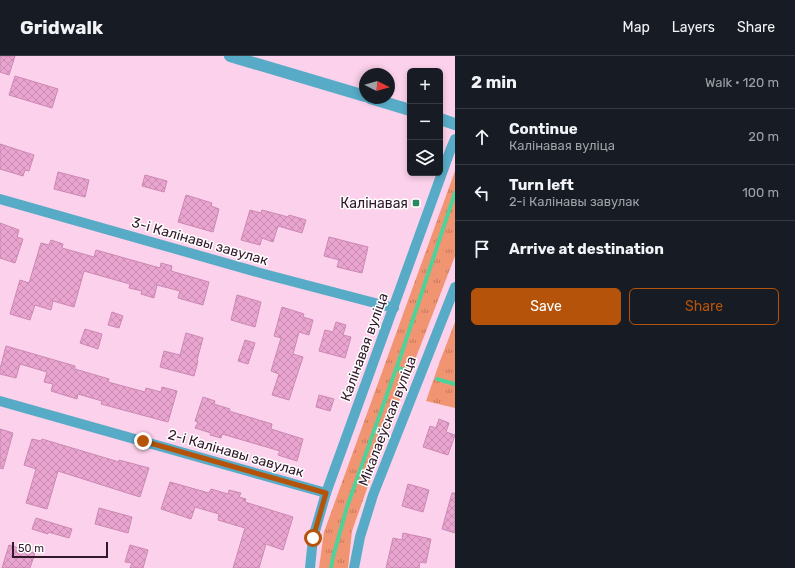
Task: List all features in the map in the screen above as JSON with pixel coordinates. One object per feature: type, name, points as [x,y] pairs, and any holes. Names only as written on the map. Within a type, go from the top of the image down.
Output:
[{"type":"street","points":[[230,56],[359,94]]},
{"type":"street","points":[[390,104],[407,109]]},
{"type":"street","points":[[443,120],[455,124]]},
{"type":"street","name":"Калінавая вуліца","points":[[310,568],[313,538],[326,493],[455,139]]},
{"type":"street","name":"3-і Калінавы завулак","points":[[0,199],[264,274],[394,308]]},
{"type":"street","name":"Мікалаеўская вуліца","points":[[354,568],[360,537],[373,495],[455,287]]},
{"type":"street","name":"2-і Калінавы завулак","points":[[0,401],[326,493]]},
{"type":"green space","points":[[455,171],[455,256],[385,438],[352,531],[348,568],[319,568],[324,532]]},
{"type":"green space","points":[[455,322],[455,408],[426,401]]},
{"type":"building","points":[[0,56],[15,56],[9,75],[0,72]]},
{"type":"building","points":[[15,76],[58,89],[52,108],[9,95]]},
{"type":"building","points":[[0,144],[34,155],[29,171],[25,170],[23,176],[0,169]]},
{"type":"building","points":[[58,172],[89,180],[85,197],[54,189]]},
{"type":"building","points":[[145,175],[167,181],[164,192],[142,186]]},
{"type":"building","points":[[186,195],[212,203],[211,206],[219,209],[213,232],[178,222]]},
{"type":"building","points":[[250,210],[261,213],[262,210],[306,220],[302,233],[278,226],[273,242],[262,238],[260,245],[241,240]]},
{"type":"building","points":[[0,223],[19,230],[17,237],[23,239],[15,263],[0,258]]},
{"type":"building","points":[[329,237],[368,247],[362,273],[337,267],[339,260],[324,256]]},
{"type":"building","points":[[51,240],[63,244],[62,248],[94,257],[96,250],[160,268],[161,263],[172,266],[171,271],[209,282],[203,305],[178,298],[180,291],[157,285],[154,298],[141,294],[142,291],[129,288],[130,284],[84,271],[74,307],[53,301],[51,310],[35,305],[30,320],[10,314],[20,280],[29,283],[41,243],[49,245]]},
{"type":"building","points":[[237,295],[261,302],[255,327],[231,320]]},
{"type":"building","points":[[282,307],[304,314],[303,317],[313,320],[309,335],[299,332],[293,354],[303,357],[289,400],[272,395],[279,374],[271,371],[281,338],[274,336]]},
{"type":"building","points":[[112,312],[123,316],[119,328],[108,325]]},
{"type":"building","points":[[336,322],[346,325],[343,335],[351,337],[345,358],[319,351],[325,330],[333,332]]},
{"type":"building","points":[[85,329],[102,334],[98,349],[80,343]]},
{"type":"building","points":[[186,333],[203,338],[194,376],[160,367],[164,351],[180,355]]},
{"type":"building","points":[[245,340],[255,343],[248,364],[238,361]]},
{"type":"building","points":[[6,346],[75,366],[75,369],[109,379],[108,382],[145,392],[146,388],[161,392],[162,387],[177,391],[168,422],[101,404],[102,401],[78,394],[77,399],[51,391],[53,384],[44,382],[47,372],[20,364],[16,378],[0,374]]},
{"type":"building","points":[[319,395],[334,399],[330,411],[316,407]]},
{"type":"building","points":[[203,397],[215,401],[214,404],[230,409],[229,411],[272,424],[271,429],[303,439],[297,461],[278,455],[280,451],[222,434],[221,438],[195,428],[198,422],[195,421]]},
{"type":"building","points":[[439,419],[449,423],[446,432],[455,435],[448,455],[423,447],[430,426],[436,428]]},
{"type":"building","points":[[0,429],[13,433],[3,469],[0,468]]},
{"type":"building","points":[[32,439],[41,441],[42,439],[119,462],[119,460],[149,468],[140,497],[58,471],[47,509],[26,503],[36,469],[24,465]]},
{"type":"building","points":[[170,482],[209,493],[211,489],[228,494],[229,490],[241,493],[239,497],[246,499],[245,502],[293,517],[283,550],[266,544],[259,568],[233,568],[245,528],[218,520],[219,514],[195,507],[191,519],[161,509]]},
{"type":"building","points":[[408,484],[429,490],[423,512],[402,506]]},
{"type":"building","points":[[452,493],[455,493],[455,533],[442,529]]},
{"type":"building","points":[[99,508],[132,517],[128,533],[95,524]]},
{"type":"building","points":[[36,518],[72,529],[69,538],[32,529]]},
{"type":"building","points":[[403,533],[431,539],[426,563],[420,562],[419,568],[386,568],[393,538],[402,540]]},
{"type":"building","points":[[9,545],[35,553],[30,568],[2,568]]},
{"type":"building","points":[[130,545],[148,550],[143,568],[130,568],[132,563],[125,562]]},
{"type":"waterway","points":[[331,568],[347,507],[401,355],[455,193]]},
{"type":"waterway","points":[[397,368],[405,370]]},
{"type":"waterway","points":[[437,379],[455,384]]},
{"type":"place","name":"Калінавая","points":[[416,203]]},
{"type":"route","points":[[143,441],[326,493],[313,538]]}]
